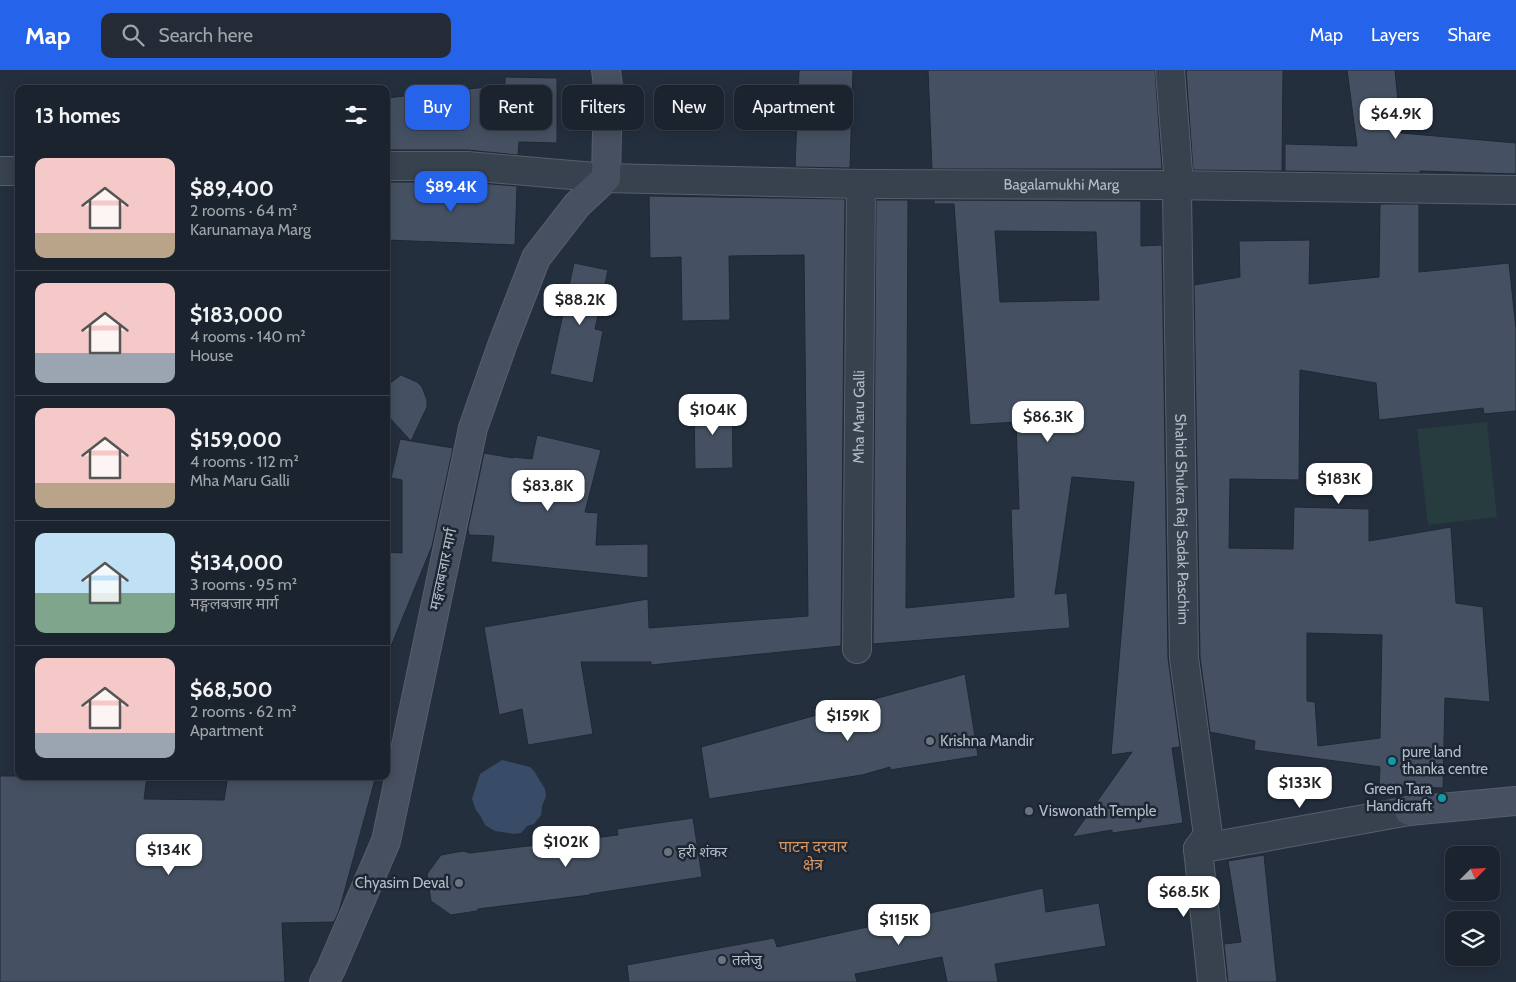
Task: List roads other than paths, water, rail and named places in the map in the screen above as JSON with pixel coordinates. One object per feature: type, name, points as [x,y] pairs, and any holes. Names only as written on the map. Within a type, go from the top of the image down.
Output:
[{"type":"main road","points":[[606,70],[608,86],[606,178]]},
{"type":"main road","name":"मङ्गलबजार मार्ग","points":[[324,982],[331,970],[386,841],[473,428],[503,342],[536,258],[577,205],[606,178]]},
{"type":"main road","points":[[1409,811],[1516,801]]},
{"type":"street","name":"Shahid Shukra Raj Sadak Paschim","points":[[1170,70],[1179,185],[1177,193],[1184,658],[1208,835],[1198,848]]},
{"type":"street","name":"Bagalamukhi Marg","points":[[390,166],[467,166],[606,178],[861,184],[1179,185],[1516,190]]},
{"type":"street","points":[[0,171],[15,171]]},
{"type":"street","name":"Mha Maru Galli","points":[[857,649],[861,184]]},
{"type":"street","points":[[1212,982],[1198,848],[1409,811]]},
{"type":"water","points":[[502,760],[530,767],[545,789],[546,796],[541,815],[534,824],[527,826],[521,833],[514,834],[495,831],[485,825],[472,799],[480,774]]},
{"type":"place","name":"Krishna Mandir","points":[[930,741]]},
{"type":"place","name":"pure land thanka centre","points":[[1392,761]]},
{"type":"place","name":"Green Tara Handicraft","points":[[1442,798]]},
{"type":"place","name":"Viswonath Temple","points":[[1029,811]]},
{"type":"place","name":"हरी शंकर","points":[[668,852]]},
{"type":"place","name":"Chyasim Deval","points":[[459,883]]},
{"type":"place","name":"तलेजु","points":[[722,960]]},
{"type":"district","name":"पाटन दरवार क्षेत्र","points":[[813,855]]}]
